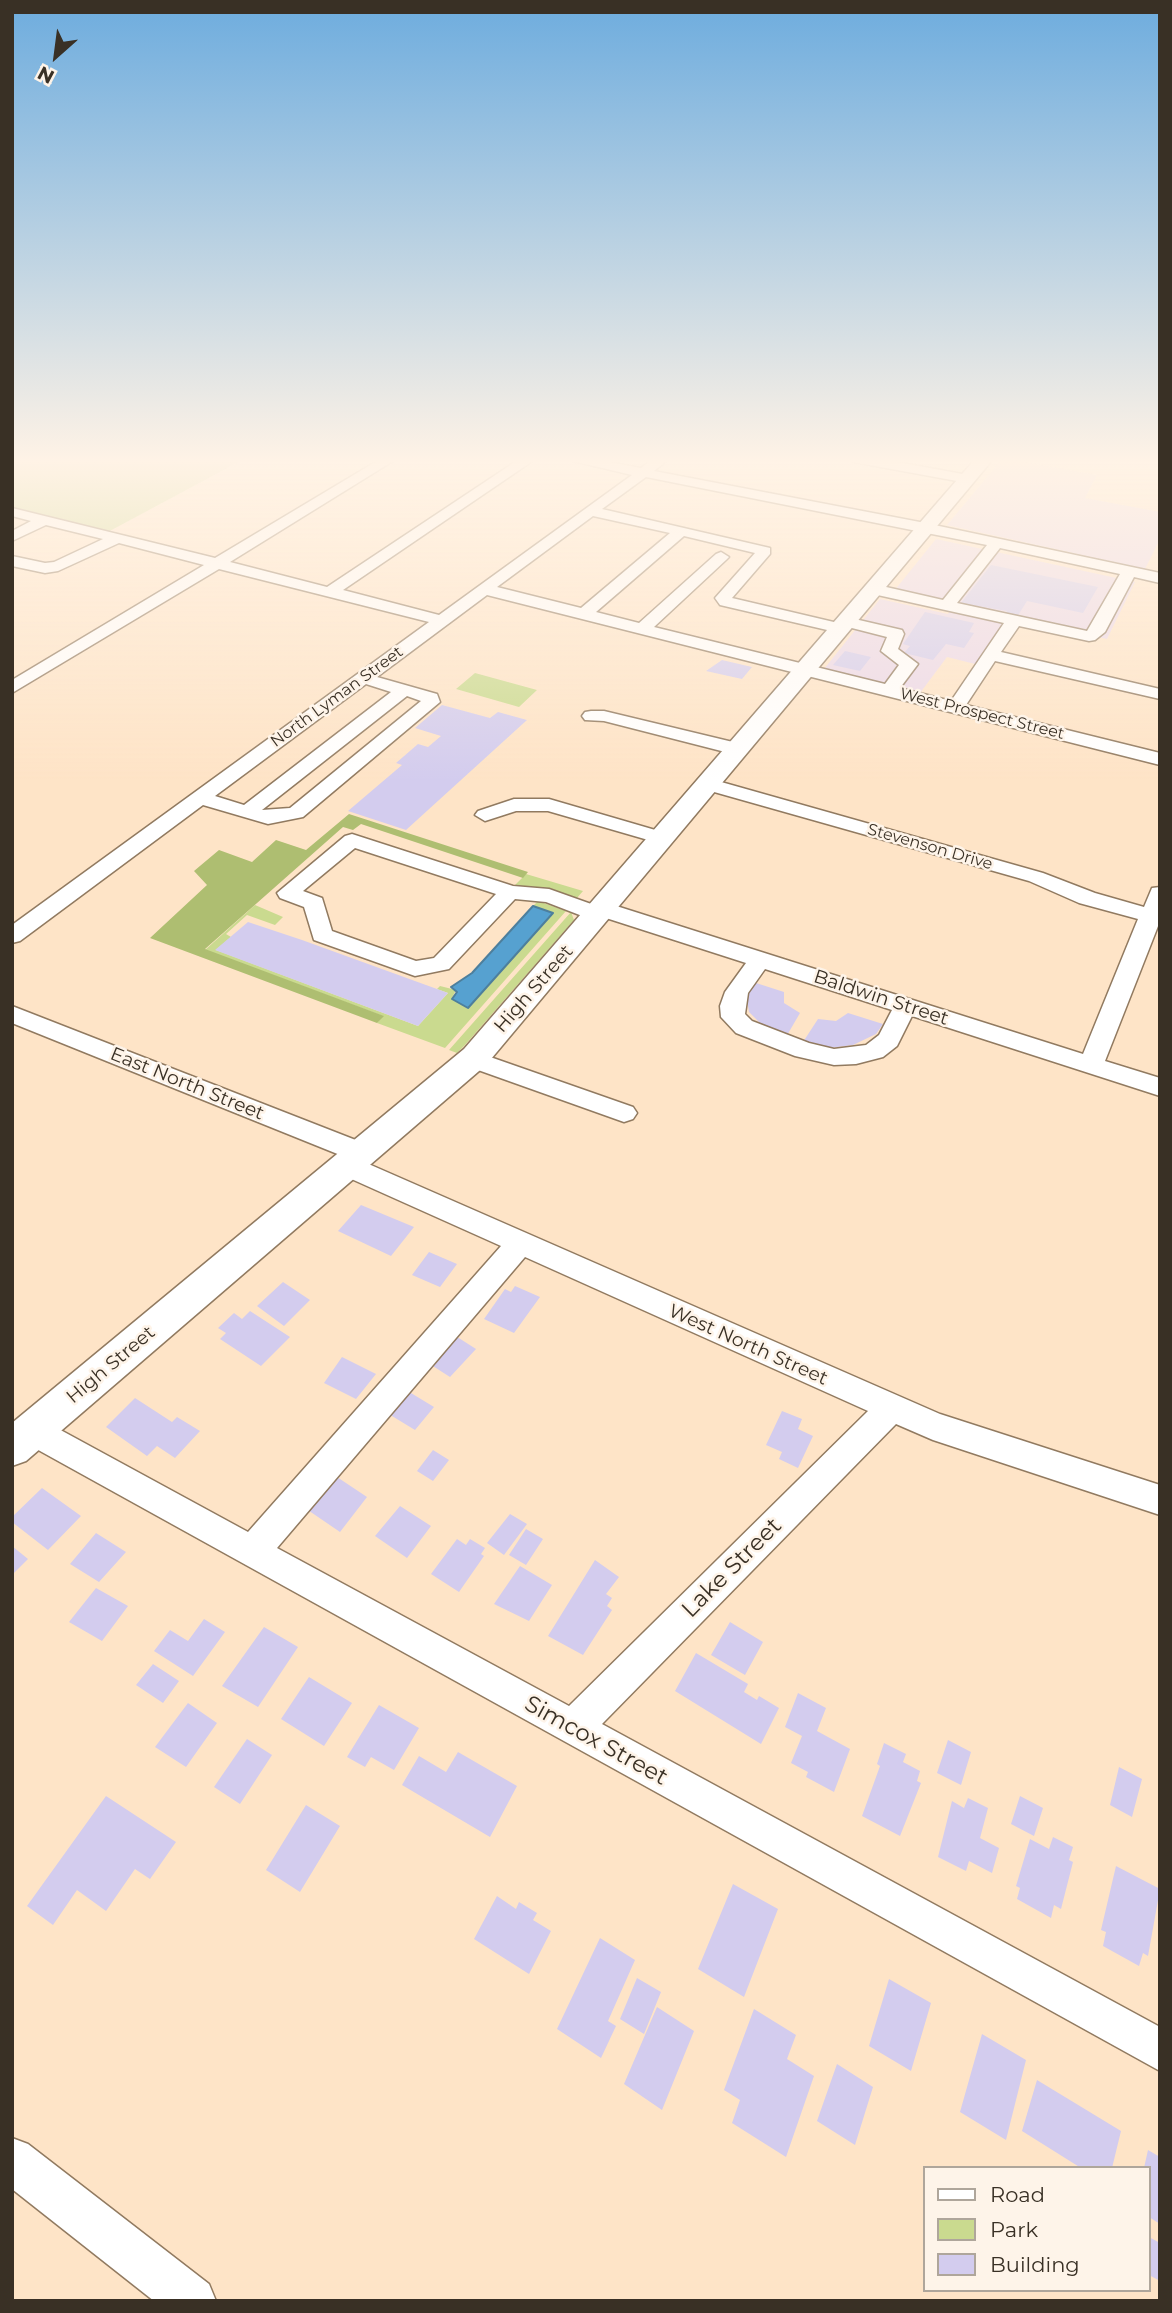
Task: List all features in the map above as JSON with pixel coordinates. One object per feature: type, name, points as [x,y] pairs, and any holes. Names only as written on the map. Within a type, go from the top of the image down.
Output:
[{"type":"main road","name":"High Street","points":[[22,1440],[473,1059],[892,566]]},
{"type":"street","points":[[35,566],[58,566]]},
{"type":"street","points":[[12,688],[213,566]]},
{"type":"street","points":[[224,566],[441,620]]},
{"type":"street","points":[[330,592],[369,566]]},
{"type":"street","name":"North Lyman Street","points":[[12,936],[515,566]]},
{"type":"street","points":[[584,614],[640,566]]},
{"type":"street","points":[[643,628],[711,566]]},
{"type":"street","points":[[750,566],[723,598],[726,602],[896,634],[889,651],[909,664],[889,691]]},
{"type":"street","points":[[947,606],[978,566]]},
{"type":"street","points":[[1106,566],[1160,578]]},
{"type":"street","points":[[873,589],[1089,636],[1097,632],[1129,571]]},
{"type":"street","name":"West Prospect Street","points":[[484,589],[1160,759]]},
{"type":"street","points":[[956,708],[1014,621]]},
{"type":"street","points":[[992,655],[1160,694]]},
{"type":"street","points":[[200,798],[268,818],[296,813],[431,702],[431,698],[363,678]]},
{"type":"street","points":[[247,812],[404,690]]},
{"type":"street","points":[[591,716],[604,716],[737,749]]},
{"type":"street","name":"Stevenson Drive","points":[[707,784],[1036,877],[1087,898],[1151,916]]},
{"type":"street","points":[[485,814],[514,805],[549,805],[662,838]]},
{"type":"street","name":"Baldwin Street","points":[[510,892],[441,964],[415,969],[322,935],[314,903],[288,894],[352,840],[510,892],[549,896],[600,911],[1160,1087]]},
{"type":"street","points":[[1091,1065],[1160,893]]},
{"type":"street","points":[[759,960],[737,992],[732,1006],[733,1017],[744,1027],[804,1050],[834,1057],[856,1056],[874,1051],[888,1040],[906,1006]]},
{"type":"street","name":"East North Street","points":[[12,1014],[354,1160]]},
{"type":"street","points":[[473,1059],[624,1113]]},
{"type":"street","name":"West North Street","points":[[354,1160],[520,1244],[891,1409],[933,1426],[1160,1500]]},
{"type":"street","points":[[252,1552],[520,1244]]},
{"type":"street","name":"Lake Street","points":[[572,1728],[891,1409]]},
{"type":"street","name":"Simcox Street","points":[[22,1440],[252,1552],[1160,2050]]},
{"type":"street","points":[[12,2160],[192,2301]]},
{"type":"shaded area","points":[[914,566],[1061,566],[1135,582],[1107,639],[1012,618],[979,665],[947,657],[920,693],[824,669],[880,599],[948,614],[954,605],[894,591]]},
{"type":"green space","points":[[475,673],[537,690],[519,707],[456,689]]},
{"type":"green space","points":[[349,814],[528,872],[523,878],[361,824],[353,830],[343,827],[205,949],[384,1016],[377,1023],[150,938],[207,885],[194,871],[219,850],[252,862],[276,840],[306,850]]},
{"type":"green space","points":[[526,874],[583,891],[577,898],[514,886]]},
{"type":"green space","points":[[538,901],[566,911],[445,1048],[377,1023],[383,1016],[205,950],[255,905],[283,917],[275,925],[247,915],[226,934],[231,937],[216,950],[418,1026],[448,993],[437,989],[440,986],[456,990],[452,998],[552,913],[533,906]]},
{"type":"green space","points":[[571,912],[574,920],[465,1045],[457,1053],[449,1050]]},
{"type":"water","points":[[533,906],[553,913],[468,1008],[452,999],[457,992],[451,987],[472,973]]},
{"type":"building","points":[[990,566],[1098,587],[1083,613],[1027,601],[1017,617],[1004,615],[1007,611],[961,603]]},
{"type":"building","points":[[925,612],[974,623],[969,632],[974,633],[964,648],[946,644],[933,660],[904,653],[910,646],[903,644]]},
{"type":"building","points":[[845,651],[871,657],[860,671],[833,665]]},
{"type":"building","points":[[722,660],[752,667],[742,679],[706,671]]},
{"type":"building","points":[[442,705],[490,718],[498,712],[527,720],[406,830],[348,811],[402,765],[396,763],[418,744],[428,747],[441,736],[415,728]]},
{"type":"building","points":[[248,922],[448,993],[418,1026],[215,950]]},
{"type":"building","points":[[753,982],[784,992],[784,1003],[800,1013],[786,1037],[768,1031],[749,1012],[746,994]]},
{"type":"building","points":[[848,1013],[883,1024],[876,1034],[853,1045],[822,1049],[803,1042],[818,1019],[836,1021]]},
{"type":"building","points":[[361,1205],[414,1227],[391,1256],[338,1231]]},
{"type":"building","points":[[429,1252],[457,1264],[440,1287],[412,1275]]},
{"type":"building","points":[[283,1282],[310,1300],[284,1326],[257,1306]]},
{"type":"building","points":[[515,1286],[540,1297],[514,1333],[484,1319],[505,1289],[511,1292]]},
{"type":"building","points":[[250,1311],[290,1337],[261,1366],[220,1339],[226,1333],[218,1328],[234,1313],[242,1319]]},
{"type":"building","points":[[451,1333],[476,1349],[450,1377],[425,1361]]},
{"type":"building","points":[[342,1357],[376,1374],[356,1399],[324,1383]]},
{"type":"building","points":[[406,1390],[434,1407],[415,1430],[387,1413]]},
{"type":"building","points":[[135,1398],[172,1422],[177,1417],[200,1431],[175,1458],[157,1446],[147,1456],[106,1427]]},
{"type":"building","points":[[782,1411],[802,1419],[798,1429],[813,1436],[798,1468],[779,1459],[782,1452],[766,1445]]},
{"type":"building","points":[[433,1450],[449,1460],[433,1481],[417,1471]]},
{"type":"building","points":[[328,1471],[367,1497],[340,1532],[299,1504]]},
{"type":"building","points":[[42,1488],[81,1516],[48,1550],[12,1522],[12,1517]]},
{"type":"building","points":[[400,1506],[431,1526],[407,1558],[375,1536]]},
{"type":"building","points":[[510,1514],[527,1524],[504,1555],[487,1543]]},
{"type":"building","points":[[526,1529],[543,1539],[526,1565],[509,1555]]},
{"type":"building","points":[[96,1533],[126,1552],[99,1582],[70,1564]]},
{"type":"building","points":[[457,1539],[466,1545],[470,1539],[485,1548],[481,1554],[484,1556],[459,1592],[431,1574]]},
{"type":"building","points":[[12,1546],[28,1559],[12,1575]]},
{"type":"building","points":[[595,1560],[619,1577],[606,1594],[612,1598],[607,1606],[612,1610],[583,1655],[548,1636]]},
{"type":"building","points":[[520,1566],[552,1585],[529,1621],[494,1604]]},
{"type":"building","points":[[96,1588],[128,1606],[102,1641],[69,1622]]},
{"type":"building","points":[[204,1619],[225,1632],[193,1676],[154,1651],[170,1630],[188,1641]]},
{"type":"building","points":[[730,1622],[763,1642],[745,1675],[711,1655]]},
{"type":"building","points":[[264,1627],[298,1647],[258,1707],[222,1686]]},
{"type":"building","points":[[696,1653],[748,1684],[744,1692],[757,1700],[759,1696],[779,1708],[761,1744],[675,1691]]},
{"type":"building","points":[[153,1664],[179,1681],[163,1703],[136,1685]]},
{"type":"building","points":[[309,1677],[352,1703],[324,1746],[281,1719]]},
{"type":"building","points":[[798,1693],[826,1708],[817,1731],[850,1749],[834,1792],[806,1777],[808,1772],[791,1763],[802,1736],[785,1727]]},
{"type":"building","points":[[188,1703],[217,1723],[186,1767],[155,1747]]},
{"type":"building","points":[[379,1705],[419,1728],[394,1770],[371,1757],[365,1767],[347,1757]]},
{"type":"building","points":[[247,1739],[272,1755],[240,1804],[214,1787]]},
{"type":"building","points":[[948,1740],[971,1752],[961,1785],[937,1773]]},
{"type":"building","points":[[884,1743],[906,1754],[903,1762],[920,1771],[917,1781],[921,1783],[900,1836],[862,1816],[880,1766],[877,1764]]},
{"type":"building","points":[[458,1752],[517,1786],[490,1837],[402,1785],[419,1756],[446,1772]]},
{"type":"building","points":[[1119,1767],[1142,1779],[1132,1817],[1110,1805]]},
{"type":"building","points":[[106,1796],[176,1842],[150,1879],[135,1869],[106,1911],[77,1890],[53,1925],[27,1906]]},
{"type":"building","points":[[1020,1796],[1043,1808],[1034,1836],[1011,1824]]},
{"type":"building","points":[[968,1798],[988,1808],[980,1838],[999,1848],[992,1873],[969,1861],[966,1871],[938,1857],[952,1801],[964,1808]]},
{"type":"building","points":[[306,1805],[340,1826],[300,1892],[266,1870]]},
{"type":"building","points":[[1053,1837],[1073,1847],[1069,1860],[1073,1862],[1061,1909],[1054,1905],[1051,1918],[1017,1899],[1020,1888],[1016,1886],[1030,1839],[1049,1849]]},
{"type":"building","points":[[1116,1866],[1160,1889],[1148,1956],[1143,1953],[1139,1966],[1103,1946],[1106,1932],[1101,1930]]},
{"type":"building","points":[[733,1884],[778,1909],[744,1997],[698,1969]]},
{"type":"building","points":[[497,1896],[516,1909],[519,1902],[537,1913],[533,1920],[551,1931],[529,1974],[474,1939]]},
{"type":"building","points":[[600,1938],[635,1960],[608,2021],[616,2026],[601,2058],[557,2029]]},
{"type":"building","points":[[637,1978],[661,1992],[644,2034],[620,2019]]},
{"type":"building","points":[[889,1979],[931,2003],[911,2071],[869,2046]]},
{"type":"building","points":[[657,2007],[694,2031],[662,2110],[624,2084]]},
{"type":"building","points":[[754,2009],[796,2035],[787,2059],[814,2076],[786,2157],[732,2123],[740,2100],[724,2090]]},
{"type":"building","points":[[982,2034],[1026,2060],[1006,2140],[960,2112]]},
{"type":"building","points":[[837,2064],[873,2087],[855,2145],[817,2121]]},
{"type":"building","points":[[1037,2080],[1121,2131],[1112,2166],[1078,2166],[1022,2131]]},
{"type":"building","points":[[1148,2150],[1160,2157],[1160,2224],[1151,2218],[1151,2166],[1144,2166]]},
{"type":"building","points":[[1151,2238],[1160,2243],[1160,2281],[1151,2276]]}]
